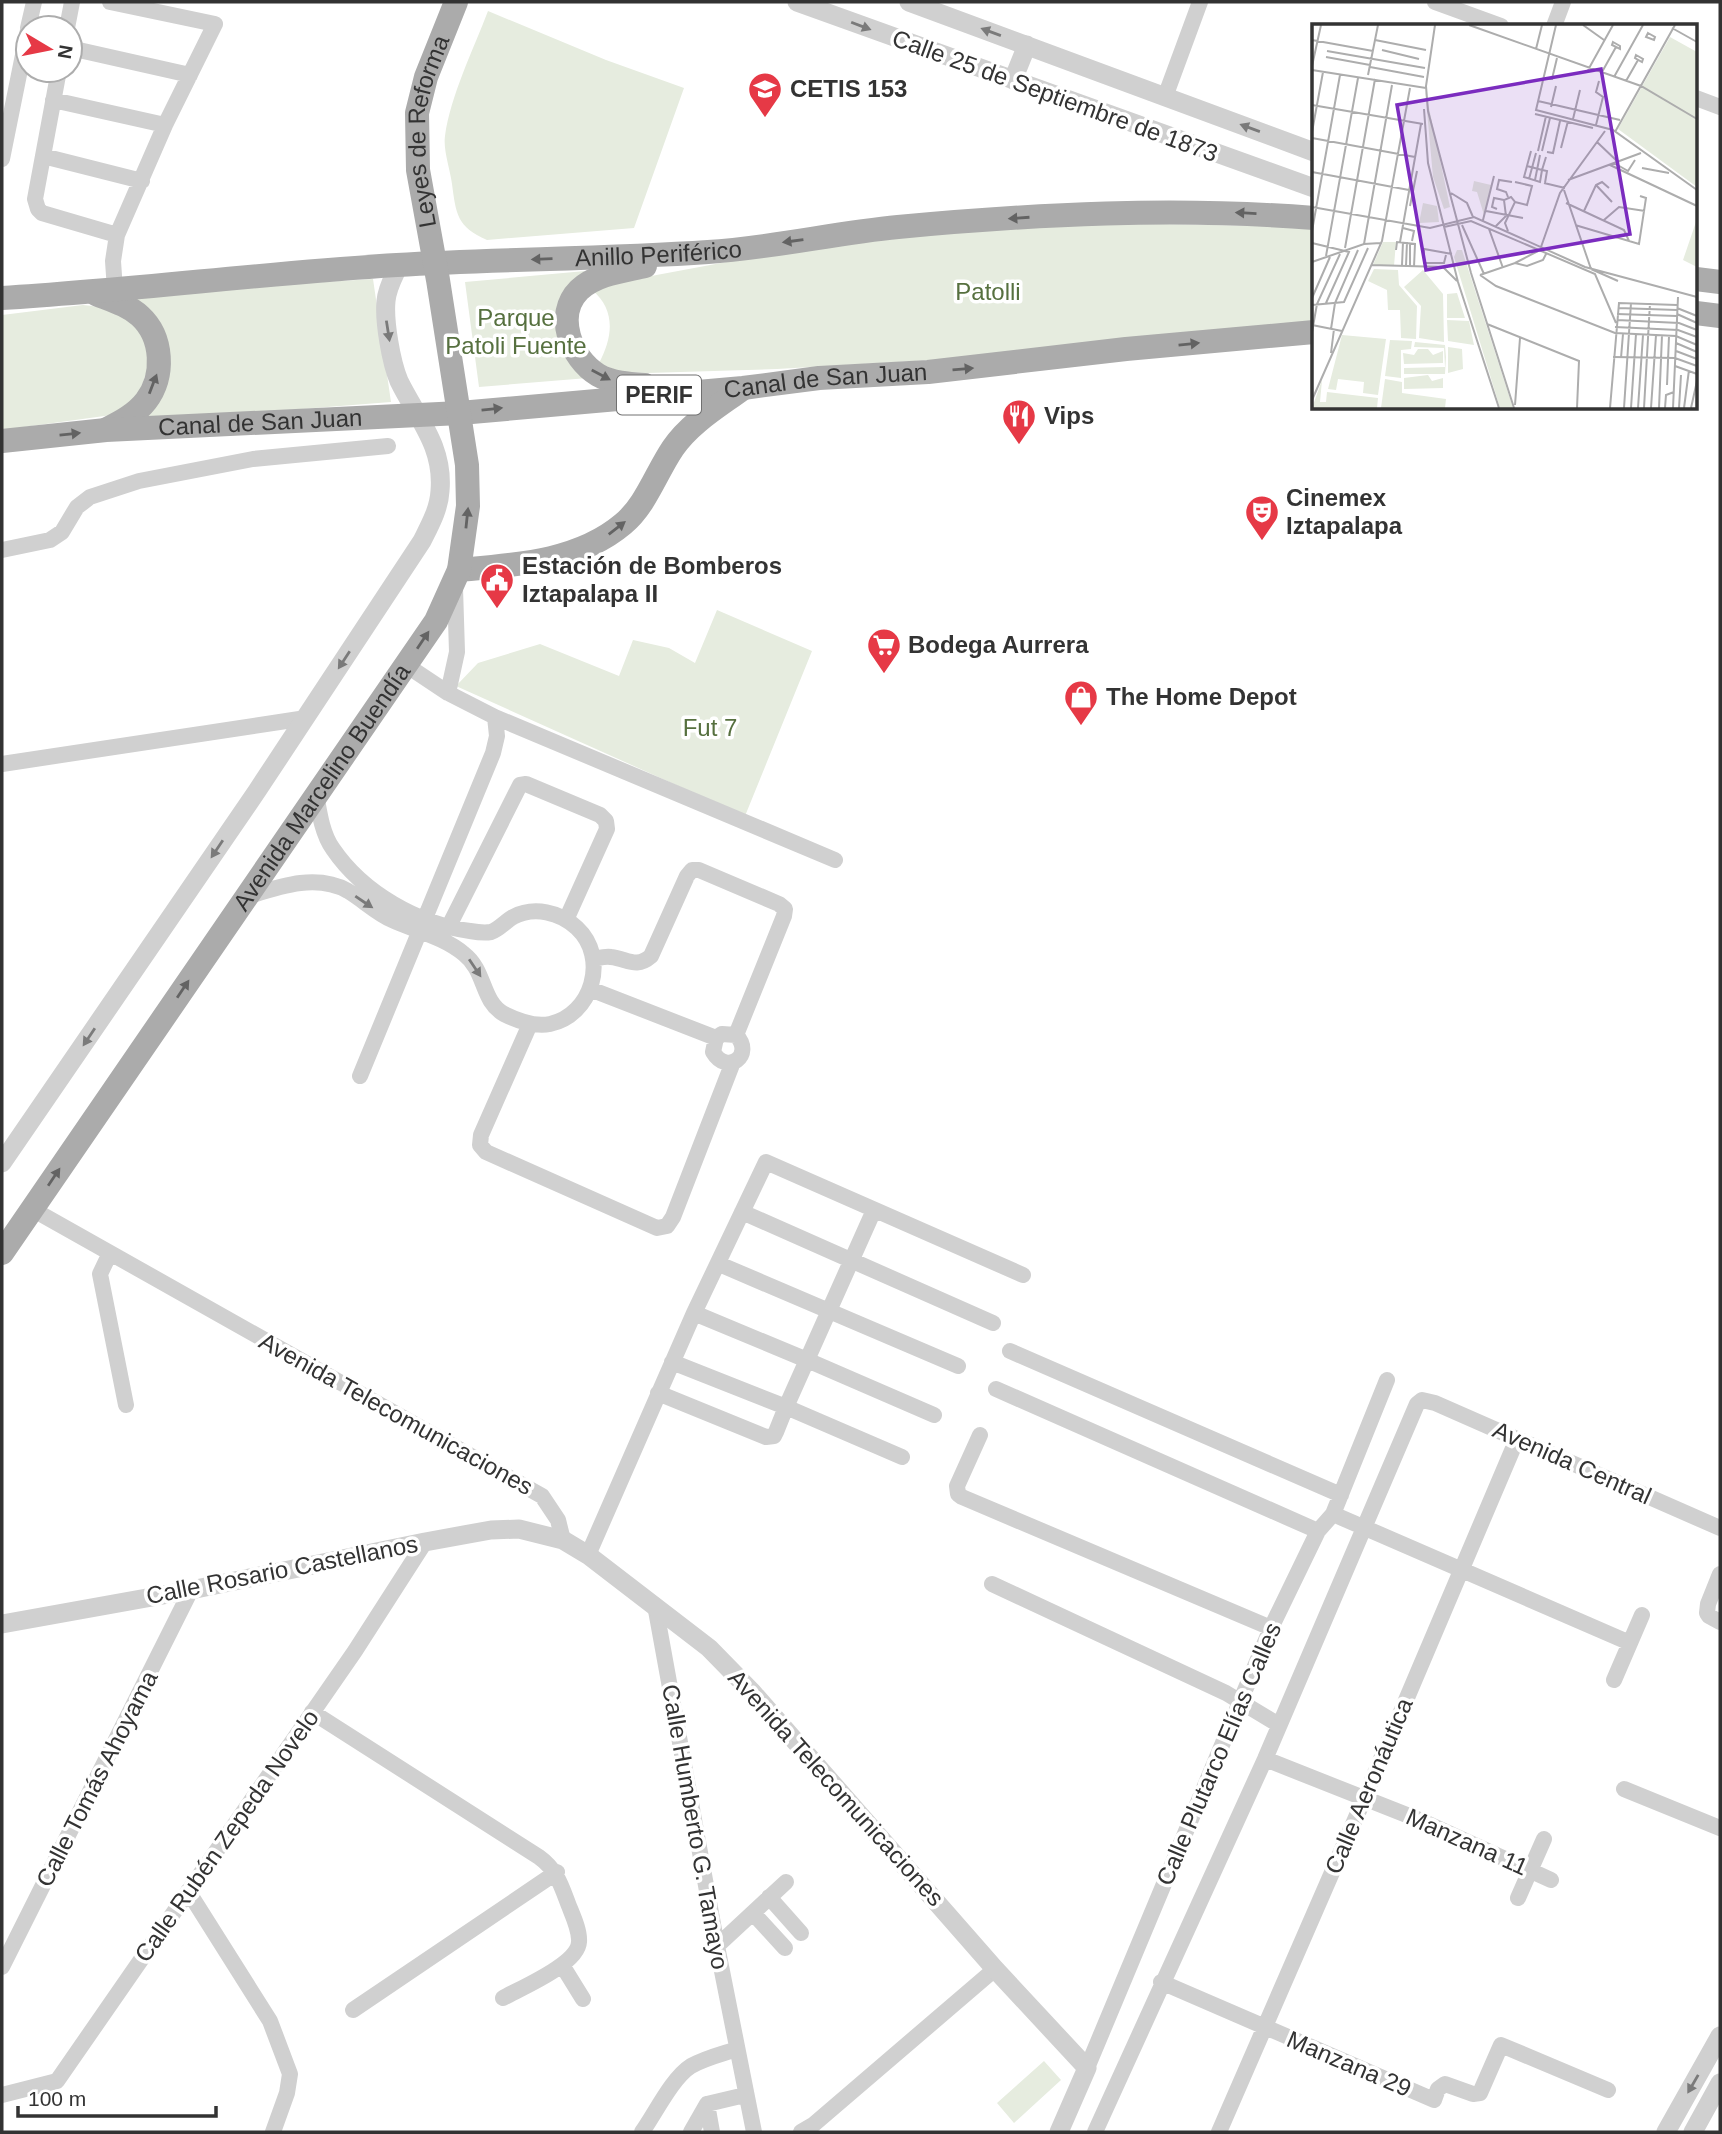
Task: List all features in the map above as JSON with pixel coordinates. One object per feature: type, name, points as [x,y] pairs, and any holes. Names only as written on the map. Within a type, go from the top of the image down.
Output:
[{"type":"main road","name":"Leyes de Reforma","points":[[435,264],[418,170],[417,113],[426,78],[456,2]]},
{"type":"main road","name":"Anillo Periférico","points":[[2,298],[399,265],[711,252],[895,227],[1080,213],[1240,212],[1312,218]]},
{"type":"main road","points":[[711,252],[593,280],[579,291],[570,303],[568,326],[575,353],[591,370],[608,380],[625,384],[733,389]]},
{"type":"main road","name":"Avenida Marcelino Buendía","points":[[2,1253],[436,621],[457,577],[468,506],[467,465],[435,264]]},
{"type":"main road","points":[[1698,279],[1720,282]]},
{"type":"main road","points":[[103,291],[140,316],[155,335],[159,356],[154,387],[146,401],[129,418],[106,430]]},
{"type":"main road","points":[[1698,313],[1720,316]]},
{"type":"main road","name":"Canal de San Juan","points":[[2,440],[106,430],[460,412],[733,389],[819,378],[942,371],[1126,349],[1312,332]]},
{"type":"main road","points":[[457,577],[563,555],[606,537],[625,523],[641,504],[673,448],[733,389]]},
{"type":"street","points":[[103,291],[113,261],[117,234],[215,24],[110,2]]},
{"type":"street","name":"Calle 25 de Septiembre de 1873","points":[[797,2],[1312,187]]},
{"type":"street","name":"Calle 25 de Septiembre de 1873","points":[[909,2],[1312,151]]},
{"type":"street","points":[[1165,97],[1200,2]]},
{"type":"street","points":[[1435,2],[1496,24]]},
{"type":"street","points":[[1555,24],[1563,2]]},
{"type":"street","points":[[1013,80],[1027,45]]},
{"type":"street","points":[[84,51],[190,75]]},
{"type":"street","points":[[2,159],[17,84]]},
{"type":"street","points":[[56,84],[35,199],[38,209],[42,214],[117,234]]},
{"type":"street","points":[[1698,99],[1720,107]]},
{"type":"street","points":[[53,100],[166,125]]},
{"type":"street","points":[[43,156],[142,181]]},
{"type":"street","name":"Avenida Marcelino Buendía","points":[[2,1163],[306,718],[422,541],[434,516],[440,493],[437,454],[420,415],[398,377],[386,316],[386,300],[399,265]]},
{"type":"street","points":[[2,550],[50,540],[62,532],[77,507],[90,497],[139,481],[253,459],[388,446]]},
{"type":"street","points":[[448,693],[457,652],[457,577]]},
{"type":"street","points":[[406,665],[448,693],[495,717],[835,860]]},
{"type":"street","points":[[359,1076],[493,753],[497,736],[495,717]]},
{"type":"street","points":[[2,764],[306,718]]},
{"type":"street","points":[[448,928],[520,785],[526,784],[600,815],[606,821],[607,829],[566,920]]},
{"type":"street","points":[[246,897],[307,882],[330,883],[388,919],[422,924],[448,928],[492,932],[516,916],[541,911],[566,920],[579,929],[587,940],[594,972],[590,989],[579,1007],[570,1015],[547,1025],[530,1024],[500,1012],[487,994],[475,964],[463,952],[422,924],[384,898],[364,884],[345,864],[331,847],[316,793]]},
{"type":"street","points":[[590,989],[723,1034],[742,1041],[744,1049],[740,1057],[729,1063],[717,1059],[713,1052],[723,1034],[784,916],[785,909],[699,870],[692,870],[688,872],[657,946],[644,962],[635,964],[606,957],[593,959]]},
{"type":"street","points":[[530,1024],[481,1135],[480,1144],[486,1152],[657,1228],[667,1226],[673,1217],[728,1081],[729,1063]]},
{"type":"street","points":[[588,1555],[694,1312],[766,1161],[1023,1275]]},
{"type":"street","name":"Avenida Telecomunicaciones","points":[[32,1209],[542,1496],[558,1520],[563,1540],[588,1555],[709,1648],[753,1693],[995,1969],[1087,2068]]},
{"type":"street","points":[[658,1393],[766,1437],[774,1436],[874,1209]]},
{"type":"street","points":[[742,1212],[993,1323]]},
{"type":"street","points":[[110,1253],[100,1274],[126,1405]]},
{"type":"street","points":[[719,1264],[958,1366]]},
{"type":"street","points":[[694,1312],[934,1415]]},
{"type":"street","points":[[1010,1351],[1341,1495]]},
{"type":"street","points":[[672,1362],[902,1457]]},
{"type":"street","name":"Calle Plutarco Elías Calles","points":[[1061,2131],[1271,1628],[1318,1531],[1333,1514],[1387,1380]]},
{"type":"street","points":[[996,1389],[1318,1531]]},
{"type":"street","name":"Calle Plutarco Elías Calles","points":[[1095,2132],[1161,1982],[1265,1759],[1366,1527],[1413,1411],[1422,1400]]},
{"type":"street","name":"Avenida Central","points":[[1422,1400],[1435,1403],[1720,1528]]},
{"type":"street","points":[[980,1435],[957,1486],[958,1494],[962,1497],[1271,1628]]},
{"type":"street","name":"Calle Aeronáutica","points":[[1219,2132],[1517,1439]]},
{"type":"street","points":[[1333,1514],[1630,1643]]},
{"type":"street","name":"Calle Rosario Castellanos","points":[[2,1624],[191,1590],[491,1530],[519,1529],[563,1540]]},
{"type":"street","name":"Calle Rubén Zepeda Novelo","points":[[2,2095],[57,2081],[355,1651],[425,1542]]},
{"type":"street","points":[[1720,1574],[1707,1613],[1720,1622]]},
{"type":"street","points":[[992,1584],[1226,1693],[1279,1725]]},
{"type":"street","name":"Calle Tomás Ahoyama","points":[[2,1968],[191,1590]]},
{"type":"street","name":"Calle Humberto G. Tamayo","points":[[655,1605],[754,2132]]},
{"type":"street","points":[[1614,1680],[1642,1615]]},
{"type":"street","points":[[312,1712],[539,1857],[557,1872],[580,1943],[575,1954],[562,1965],[503,1998]]},
{"type":"street","name":"Manzana 11","points":[[1265,1759],[1422,1821],[1551,1880]]},
{"type":"street","points":[[1624,1789],[1720,1828]]},
{"type":"street","points":[[1518,1898],[1544,1839]]},
{"type":"street","points":[[353,2010],[557,1872]]},
{"type":"street","points":[[717,1946],[786,1882]]},
{"type":"street","points":[[188,1891],[270,2021],[290,2074],[287,2093],[273,2132]]},
{"type":"street","points":[[769,1897],[801,1933]]},
{"type":"street","points":[[753,1913],[785,1948]]},
{"type":"street","points":[[562,1965],[583,1999]]},
{"type":"street","points":[[801,2132],[813,2125],[995,1969]]},
{"type":"street","name":"Manzana 29","points":[[1161,1982],[1434,2100],[1438,2088],[1445,2084],[1473,2094],[1480,2093],[1501,2045],[1608,2090]]},
{"type":"street","points":[[1666,2132],[1720,2036]]},
{"type":"street","points":[[642,2132],[688,2068],[737,2049]]},
{"type":"street","points":[[1693,2132],[1720,2083]]},
{"type":"street","points":[[691,2132],[707,2104],[745,2095]]},
{"type":"street","points":[[707,2104],[712,2132]]},
{"type":"green space","points":[[488,11],[606,60],[684,88],[634,228],[487,240],[464,224],[455,204],[445,136],[457,89]]},
{"type":"green space","name":"Patolli","points":[[1063,222],[1312,227],[1312,324],[1000,356],[777,369],[647,373],[620,372],[599,363],[607,343],[610,324],[605,306],[592,290],[603,285],[737,260],[927,233]]},
{"type":"green space","name":"Parque Patoli Fuente","points":[[585,271],[569,288],[588,378],[479,387],[465,282]]},
{"type":"green space","points":[[373,279],[391,402],[138,422],[169,370],[130,294]]},
{"type":"green space","points":[[83,305],[108,309],[127,318],[146,343],[152,356],[137,400],[119,414],[2,430],[2,315]]},
{"type":"green space","name":"Fut 7","points":[[717,610],[812,651],[745,816],[456,686],[478,663],[540,644],[619,676],[633,640],[669,648],[695,663]]},
{"type":"green space","points":[[1044,2061],[1061,2080],[1014,2123],[997,2103]]},
{"type":"place","name":"CETIS 153","points":[[765,119]]},
{"type":"place","name":"Vips","points":[[1019,446]]},
{"type":"place","name":"Cinemex Iztapalapa","points":[[1262,542]]},
{"type":"place","name":"Estación de Bomberos Iztapalapa II","points":[[497,610]]},
{"type":"place","name":"Bodega Aurrera","points":[[884,675]]},
{"type":"place","name":"The Home Depot","points":[[1081,727]]}]
